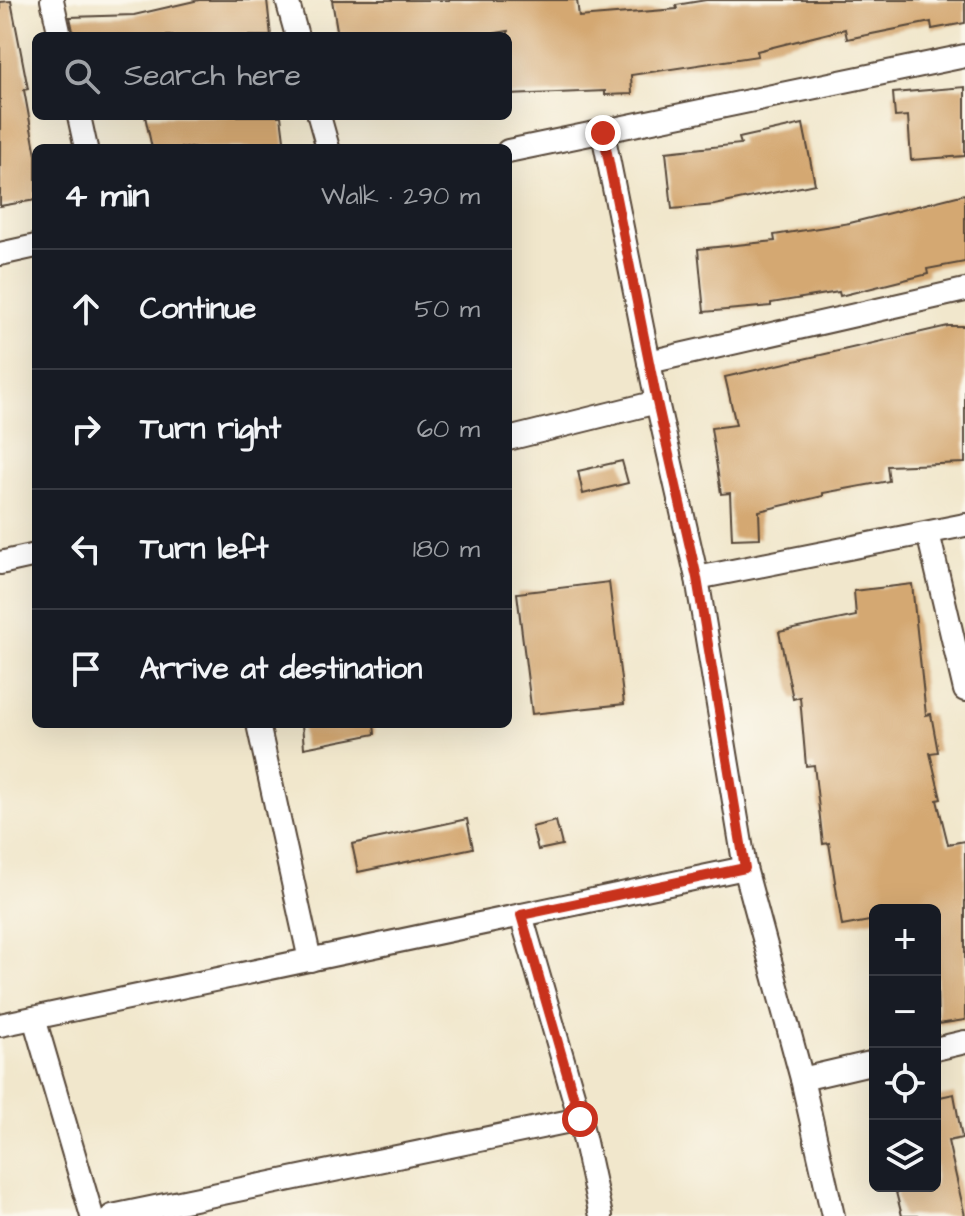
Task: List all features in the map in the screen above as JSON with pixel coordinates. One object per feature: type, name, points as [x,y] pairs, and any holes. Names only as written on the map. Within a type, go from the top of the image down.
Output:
[{"type":"street","points":[[52,0],[59,32]]},
{"type":"street","points":[[287,0],[296,32]]},
{"type":"street","points":[[512,150],[965,56]]},
{"type":"street","points":[[80,120],[85,144]]},
{"type":"street","points":[[320,120],[327,144]]},
{"type":"street","points":[[603,133],[657,402],[697,578],[745,868],[802,1079],[833,1216]]},
{"type":"street","points":[[0,254],[32,247]]},
{"type":"street","points":[[649,362],[965,290]]},
{"type":"street","points":[[512,438],[657,402]]},
{"type":"street","points":[[697,578],[965,525]]},
{"type":"street","points":[[928,533],[965,690]]},
{"type":"street","points":[[0,563],[32,556]]},
{"type":"street","points":[[259,728],[310,960]]},
{"type":"street","points":[[0,1025],[745,868]]},
{"type":"street","points":[[521,915],[580,1119],[601,1216]]},
{"type":"street","points":[[34,1018],[92,1216]]},
{"type":"street","points":[[939,1048],[965,1042]]},
{"type":"street","points":[[802,1079],[869,1063]]},
{"type":"street","points":[[112,1216],[580,1119]]},
{"type":"building","points":[[199,0],[267,0],[271,32],[73,32],[70,17],[134,15]]},
{"type":"building","points":[[332,0],[577,0],[579,17],[677,9],[676,5],[706,0],[965,0],[965,23],[932,29],[931,22],[847,39],[845,29],[757,51],[758,56],[631,75],[632,94],[605,95],[605,91],[512,95],[512,32],[508,31],[337,32]]},
{"type":"building","points":[[11,1],[28,89],[24,90],[34,144],[32,201],[0,206],[0,2]]},
{"type":"building","points":[[965,87],[965,156],[911,160],[908,116],[895,117],[893,93]]},
{"type":"building","points":[[146,120],[282,120],[284,144],[151,144]]},
{"type":"building","points":[[803,124],[815,184],[715,205],[672,209],[666,152],[741,144],[739,138]]},
{"type":"building","points":[[965,194],[965,262],[927,269],[928,274],[840,296],[839,292],[771,303],[771,306],[704,312],[698,249],[775,241],[774,235],[850,223]]},
{"type":"building","points":[[948,326],[965,326],[965,463],[887,466],[889,481],[823,493],[823,496],[759,511],[760,538],[732,539],[730,493],[721,494],[711,428],[736,425],[725,377]]},
{"type":"building","points":[[622,461],[628,483],[583,494],[578,471]]},
{"type":"building","points":[[609,582],[624,704],[532,714],[517,593]]},
{"type":"building","points":[[912,584],[926,715],[931,714],[938,752],[930,753],[941,799],[937,800],[948,844],[965,841],[965,1020],[941,1024],[941,904],[869,904],[869,921],[842,926],[829,843],[823,844],[814,765],[806,766],[800,697],[793,699],[779,632],[856,616],[854,591]]},
{"type":"building","points":[[302,728],[374,728],[375,734],[304,748]]},
{"type":"building","points":[[467,819],[473,848],[358,872],[352,844]]},
{"type":"building","points":[[556,821],[562,845],[538,850],[532,827]]},
{"type":"building","points":[[954,1094],[962,1138],[948,1141],[965,1216],[902,1216],[896,1192],[941,1192],[941,1097]]},
{"type":"route","points":[[580,1119],[521,915],[745,868],[697,578],[657,402],[603,133]]}]
